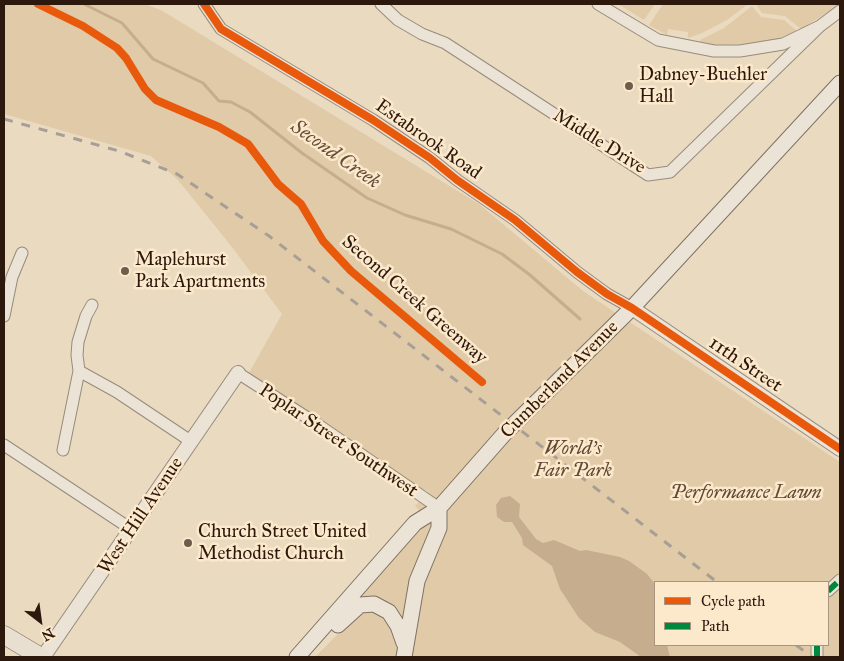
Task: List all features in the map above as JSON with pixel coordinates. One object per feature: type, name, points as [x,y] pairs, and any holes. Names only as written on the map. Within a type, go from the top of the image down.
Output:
[{"type":"highway","points":[[4,636],[42,657]]},
{"type":"main road","name":"Cumberland Avenue","points":[[298,657],[415,523],[439,508],[505,433],[632,308],[840,83]]},
{"type":"main road","points":[[405,651],[417,581],[439,528],[439,508]]},
{"type":"main road","points":[[298,657],[316,647],[350,612],[360,605],[374,604],[389,612],[398,626],[405,651]]},
{"type":"street","name":"Estabrook Road","points":[[204,4],[221,29],[373,120],[430,158],[457,180],[515,220],[577,272],[607,294],[632,308]]},
{"type":"street","name":"Middle Drive","points":[[381,4],[398,20],[422,34],[445,43],[648,175],[670,172],[820,26]]},
{"type":"street","points":[[598,4],[658,40],[714,52],[740,51],[783,44],[820,26],[840,11]]},
{"type":"street","points":[[4,316],[12,277],[22,253]]},
{"type":"street","points":[[63,450],[79,371],[78,342],[86,316],[92,305]]},
{"type":"street","name":"11th Street","points":[[632,308],[840,448]]},
{"type":"street","points":[[79,371],[117,392],[192,442]]},
{"type":"street","name":"Poplar Street Southwest","points":[[238,373],[317,424],[439,508]]},
{"type":"street","name":"West Hill Avenue","points":[[42,657],[238,373]]},
{"type":"street","points":[[4,445],[132,529]]},
{"type":"street","points":[[829,590],[840,580]]},
{"type":"green space","name":"World's Fair Park","points":[[4,4],[144,4],[161,10],[479,204],[583,291],[840,462],[840,657],[315,657],[353,619],[361,594],[428,519],[415,506],[429,491],[420,489],[249,373],[282,314],[232,247],[178,180],[151,156],[4,114]]},
{"type":"green space","points":[[618,4],[655,4],[644,20]]},
{"type":"green space","points":[[663,4],[748,4],[727,20],[688,38],[688,32],[668,29],[667,35],[649,25]]},
{"type":"green space","points":[[756,4],[840,4],[801,29],[785,16],[762,13]]},
{"type":"green space","points":[[752,6],[761,17],[784,20],[797,31],[774,40],[752,44],[701,45],[700,40],[724,28]]},
{"type":"shaded area","points":[[510,496],[520,504],[519,517],[536,539],[543,543],[554,540],[580,551],[586,550],[620,557],[647,574],[654,583],[654,646],[667,646],[670,657],[641,657],[620,642],[595,632],[579,618],[560,589],[552,566],[523,545],[522,538],[512,522],[504,522],[497,517],[496,505],[501,498]]},
{"type":"waterway","name":"Second Creek","points":[[84,4],[122,23],[153,59],[203,83],[219,101],[231,102],[250,112],[302,153],[367,198],[405,215],[451,229],[502,254],[530,275],[580,319]]},
{"type":"railway","points":[[4,119],[119,151],[177,174],[269,236],[716,581]]},
{"type":"railway","points":[[797,646],[812,657]]},
{"type":"marked path","points":[[829,590],[840,580]]},
{"type":"marked path","points":[[817,646],[817,657]]},
{"type":"cycle path","name":"Second Creek Greenway","points":[[38,4],[83,26],[117,48],[126,58],[145,89],[156,100],[219,127],[248,144],[278,184],[301,204],[323,241],[351,271],[482,382]]},
{"type":"cycle path","points":[[204,4],[221,29],[373,120],[430,158],[457,180],[515,220],[577,272],[607,294],[632,308],[840,449]]},
{"type":"place","name":"Dabney-Buehler Hall","points":[[629,86]]},
{"type":"place","name":"Maplehurst Park Apartments","points":[[125,271]]},
{"type":"place","name":"Church Street United Methodist Church","points":[[188,543]]},
{"type":"park label","name":"Performance Lawn","points":[[746,493]]}]
